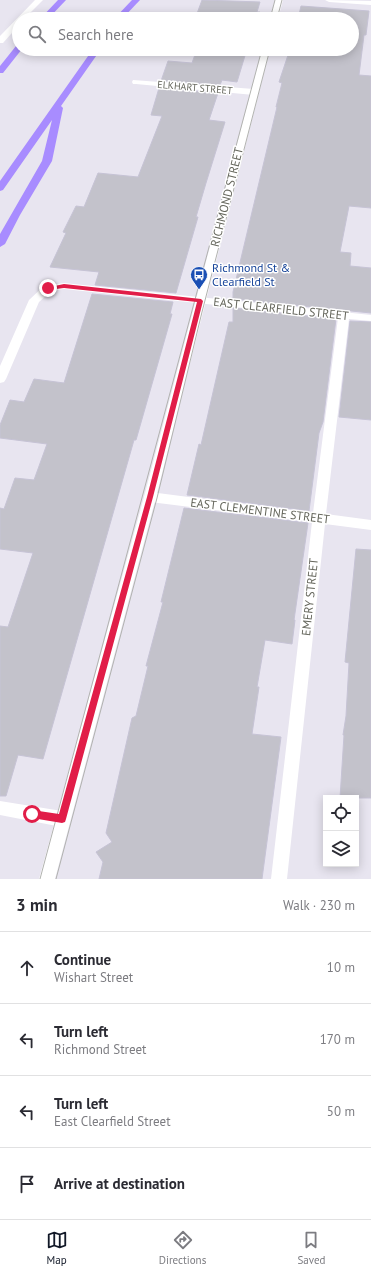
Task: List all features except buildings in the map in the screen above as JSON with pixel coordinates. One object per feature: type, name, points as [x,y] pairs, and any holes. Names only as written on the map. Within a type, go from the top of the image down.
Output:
[{"type":"highway","points":[[51,12],[62,0]]},
{"type":"highway","points":[[125,12],[136,0]]},
{"type":"highway","points":[[0,71],[12,56]]},
{"type":"highway","points":[[0,188],[92,56]]},
{"type":"highway","points":[[0,244],[15,215],[47,161],[60,102]]},
{"type":"street","points":[[26,12],[39,0]]},
{"type":"street","points":[[276,12],[279,0]]},
{"type":"street","points":[[329,0],[371,3]]},
{"type":"street","points":[[0,41],[12,27]]},
{"type":"street","name":"RICHMOND STREET","points":[[47,879],[150,497],[264,56]]},
{"type":"street","name":"ELKHART STREET","points":[[136,82],[254,92]]},
{"type":"street","name":"EAST CLEARFIELD STREET","points":[[0,378],[34,300],[48,288],[64,286],[371,318]]},
{"type":"street","name":"EMERY STREET","points":[[279,879],[319,518],[344,315]]},
{"type":"street","name":"EAST CLEMENTINE STREET","points":[[150,497],[371,525]]},
{"type":"street","points":[[0,808],[62,819]]},
{"type":"tram line","points":[[272,12],[275,0]]},
{"type":"tram line","points":[[279,12],[282,0]]},
{"type":"tram line","points":[[40,879],[260,56]]},
{"type":"tram line","points":[[56,879],[157,498],[202,312],[268,56]]},
{"type":"place","name":"Richmond St & Clearfield St","points":[[199,290]]},
{"type":"route","points":[[32,814],[62,819],[150,497],[201,301],[64,286],[48,288]]}]
